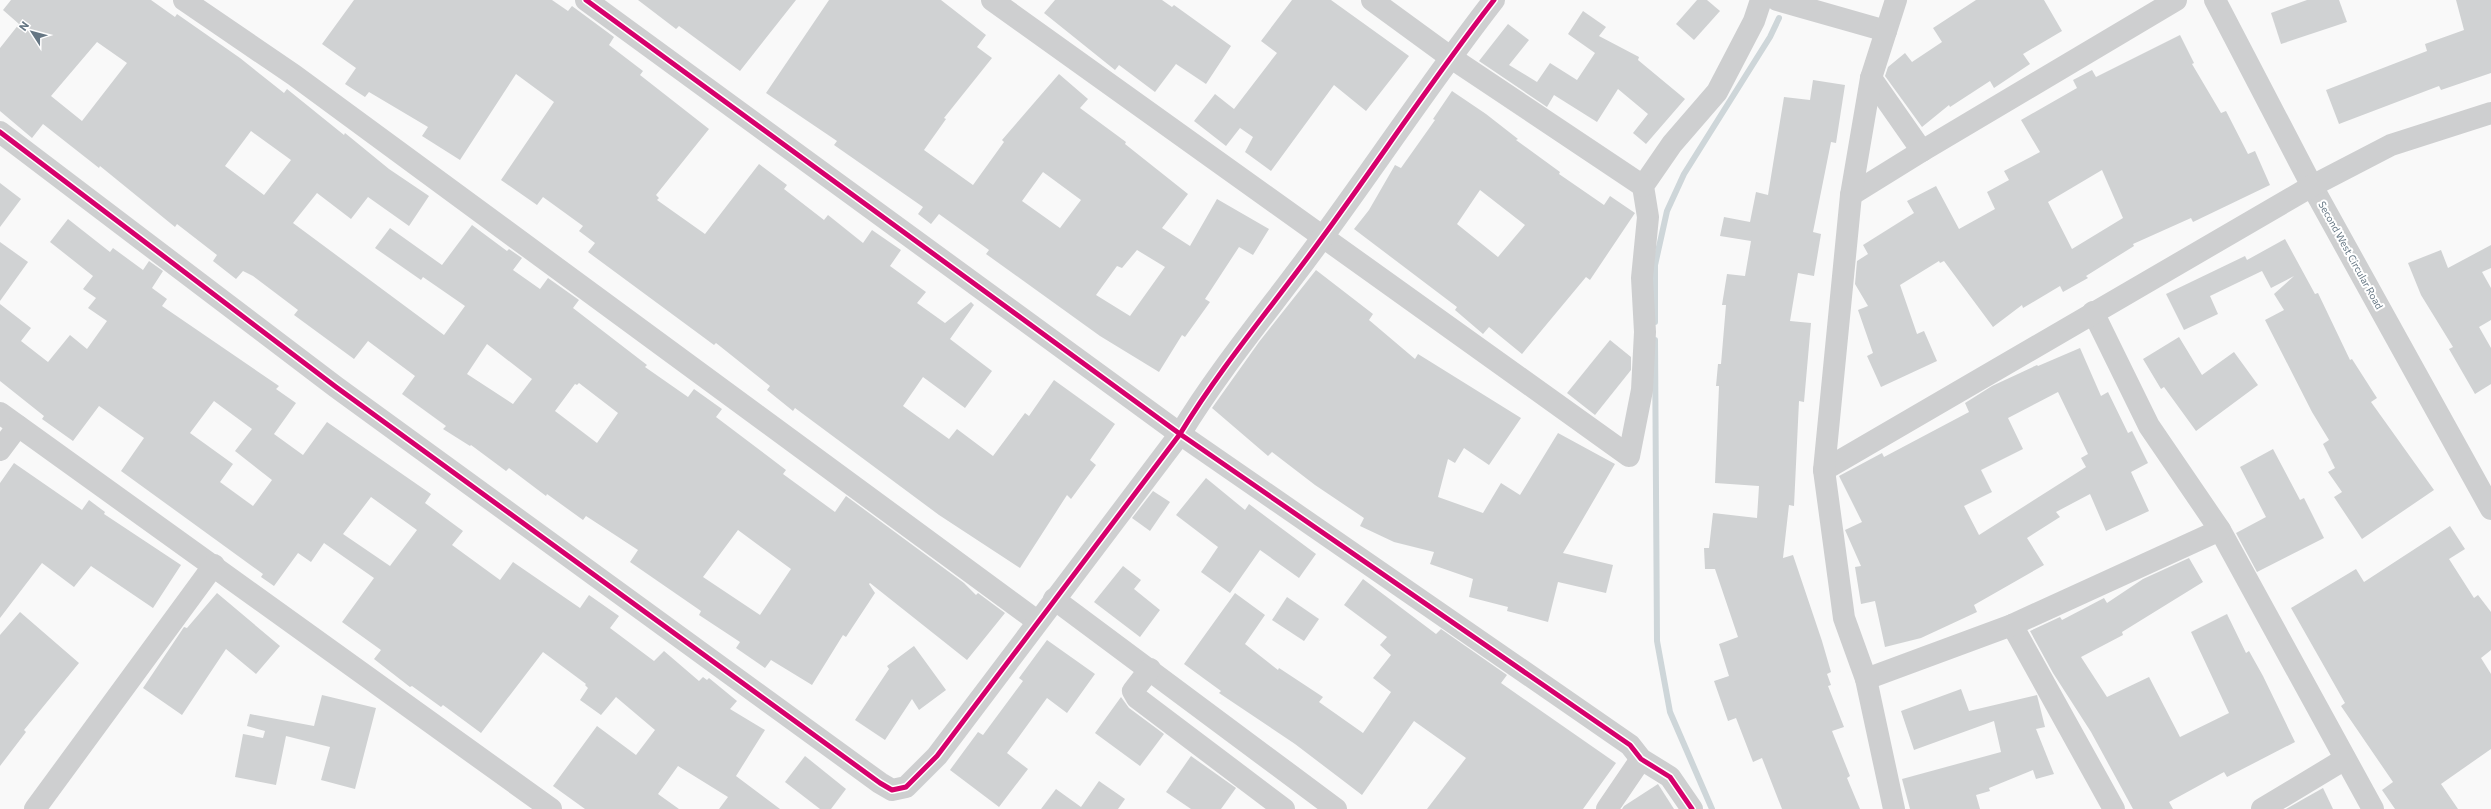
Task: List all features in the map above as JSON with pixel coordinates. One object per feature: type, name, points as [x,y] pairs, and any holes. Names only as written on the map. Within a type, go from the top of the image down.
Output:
[{"type":"street","points":[[184,0],[294,74],[1037,621]]},
{"type":"street","points":[[586,0],[1180,434],[1630,744],[1641,759],[1670,777],[1692,809]]},
{"type":"street","points":[[992,0],[1628,456],[1642,390],[1645,332],[1642,278],[1648,217],[1643,186],[1672,144],[1717,92],[1754,21],[1761,0]]},
{"type":"street","points":[[1372,0],[1450,57],[1643,186]]},
{"type":"street","points":[[0,132],[336,387],[874,779],[892,790],[906,787],[937,756],[1037,621],[1180,434],[1202,398],[1322,238],[1450,57],[1494,0]]},
{"type":"street","points":[[1777,0],[1886,31]]},
{"type":"street","points":[[1894,809],[1866,679],[1844,618],[1824,470],[1851,195],[1871,78],[1896,0]]},
{"type":"street","points":[[1851,195],[1922,150],[2176,0]]},
{"type":"street","name":"Second West Circular Road","points":[[2215,0],[2312,186],[2491,509]]},
{"type":"street","points":[[1871,78],[1922,150]]},
{"type":"street","points":[[1824,470],[2093,312],[2312,186],[2391,145],[2491,113]]},
{"type":"street","points":[[2093,312],[2148,426],[2220,530],[2373,809]]},
{"type":"street","points":[[0,413],[214,565],[551,809]]},
{"type":"street","points":[[0,450],[18,426]]},
{"type":"street","points":[[1866,679],[2012,625],[2220,530]]},
{"type":"street","points":[[35,809],[214,565]]},
{"type":"street","points":[[1054,599],[1336,809]]},
{"type":"street","points":[[2012,625],[2114,809]]},
{"type":"street","points":[[1150,669],[1133,691],[1137,698],[1284,809]]},
{"type":"street","points":[[1607,809],[1641,759]]},
{"type":"street","points":[[2262,809],[2345,759]]},
{"type":"building","points":[[11,0],[151,0],[175,17],[177,14],[240,58],[284,93],[287,89],[389,169],[429,196],[409,226],[368,197],[351,219],[317,193],[293,223],[444,335],[465,306],[423,277],[421,280],[375,248],[390,228],[442,265],[472,225],[507,251],[509,249],[522,258],[513,270],[540,289],[548,278],[579,300],[573,308],[647,365],[645,367],[688,397],[694,389],[722,409],[716,417],[786,470],[783,474],[835,512],[846,496],[964,583],[976,595],[978,593],[1005,613],[967,660],[870,583],[869,584],[875,593],[846,637],[843,635],[812,685],[771,660],[765,668],[736,648],[740,642],[699,615],[701,611],[630,562],[638,550],[586,516],[583,520],[547,494],[546,496],[509,468],[506,471],[471,445],[470,446],[443,429],[446,426],[402,394],[415,376],[368,341],[354,359],[294,315],[298,310],[253,276],[243,271],[236,279],[213,261],[217,255],[177,224],[175,227],[100,166],[99,168],[43,124],[32,138],[0,111],[0,48],[19,24],[3,10]],"holes":[[[97,42],[127,63],[82,121],[51,96]],[[251,131],[291,160],[264,195],[225,166]],[[487,344],[532,379],[513,404],[467,374]],[[579,383],[618,413],[597,443],[555,411],[575,384],[577,385]],[[738,530],[791,569],[760,615],[703,577]]]},
{"type":"building","points":[[354,0],[552,0],[568,11],[572,6],[614,37],[609,45],[643,71],[640,75],[709,129],[656,195],[659,198],[657,200],[705,234],[759,164],[787,185],[784,189],[824,220],[828,215],[863,243],[872,230],[901,250],[890,266],[926,292],[917,303],[945,323],[971,302],[974,305],[950,339],[992,371],[965,408],[923,377],[903,406],[949,439],[957,429],[993,456],[1025,413],[1029,416],[1054,380],[1115,424],[1090,460],[1096,465],[1071,499],[1067,495],[1020,568],[939,515],[795,408],[793,411],[767,390],[770,386],[716,343],[714,345],[588,252],[595,243],[579,231],[583,226],[543,197],[537,205],[501,180],[554,102],[516,74],[460,160],[422,136],[428,127],[369,92],[365,97],[345,84],[356,68],[322,44]]},
{"type":"building","points":[[638,0],[796,0],[740,71],[679,26],[676,29]]},
{"type":"building","points":[[829,0],[941,0],[986,35],[977,47],[992,58],[944,118],[946,119],[924,150],[973,185],[1004,142],[1002,140],[1059,74],[1088,99],[1080,108],[1126,142],[1125,144],[1188,194],[1162,228],[1190,246],[1217,199],[1269,229],[1253,255],[1239,247],[1205,299],[1210,302],[1185,337],[1182,335],[1159,372],[1100,336],[986,254],[989,250],[939,214],[931,224],[918,214],[923,207],[834,145],[837,141],[766,93]],"holes":[[[1043,172],[1081,200],[1060,228],[1022,201]],[[1137,250],[1165,267],[1130,316],[1096,295],[1117,266],[1122,268]]]},
{"type":"building","points":[[1055,0],[1162,0],[1172,7],[1174,5],[1231,46],[1206,84],[1176,64],[1155,92],[1119,65],[1115,70],[1044,13]]},
{"type":"building","points":[[1292,0],[1331,0],[1409,56],[1366,111],[1334,85],[1271,171],[1245,152],[1253,137],[1240,128],[1226,146],[1194,121],[1215,94],[1234,109],[1277,53],[1261,41]]},
{"type":"building","points":[[1697,0],[1707,0],[1720,11],[1694,40],[1676,24]]},
{"type":"building","points":[[1976,0],[2044,0],[2062,31],[2023,54],[2030,64],[1994,88],[1990,81],[1950,107],[1949,105],[1922,127],[1885,76],[1888,67],[1905,53],[1912,62],[1942,42],[1933,28]]},
{"type":"building","points":[[2307,0],[2339,0],[2347,22],[2281,44],[2271,13]]},
{"type":"building","points":[[2456,0],[2491,0],[2491,73],[2441,90],[2439,86],[2339,124],[2326,90],[2427,51],[2425,44],[2464,30]]},
{"type":"building","points":[[1583,11],[1606,27],[1599,36],[1639,57],[1638,60],[1685,99],[1646,144],[1633,133],[1648,114],[1618,89],[1597,122],[1554,95],[1547,107],[1479,61],[1508,24],[1529,40],[1509,65],[1537,82],[1550,63],[1577,80],[1595,53],[1568,34]]},
{"type":"building","points":[[2180,35],[2194,63],[2192,64],[2221,113],[2226,111],[2248,154],[2255,151],[2270,185],[2193,222],[2191,218],[2133,244],[2134,246],[2086,276],[2088,278],[2063,292],[2060,286],[2023,308],[2022,305],[1993,327],[1944,261],[1940,263],[1939,261],[1900,285],[1917,334],[1924,331],[1937,361],[1881,387],[1867,356],[1873,353],[1858,310],[1868,306],[1855,284],[1857,261],[1868,254],[1863,245],[1914,213],[1907,201],[1936,186],[1959,229],[1995,209],[1987,192],[2009,180],[2004,171],[2040,152],[2021,120],[2077,88],[2073,80],[2092,70],[2096,77]],"holes":[[[2102,170],[2123,218],[2072,249],[2048,202]]]},
{"type":"building","points":[[1813,80],[1845,85],[1836,143],[1831,142],[1813,232],[1821,234],[1814,276],[1798,273],[1790,321],[1811,323],[1804,402],[1799,401],[1794,506],[1789,505],[1783,558],[1793,555],[1822,641],[1831,672],[1827,674],[1831,685],[1828,686],[1844,727],[1832,731],[1850,776],[1847,778],[1860,809],[1782,809],[1762,758],[1753,762],[1736,718],[1728,721],[1714,681],[1729,676],[1719,644],[1738,637],[1715,569],[1705,569],[1704,548],[1709,548],[1713,513],[1757,518],[1759,486],[1715,483],[1719,386],[1716,386],[1718,364],[1721,364],[1726,305],[1722,305],[1727,274],[1745,276],[1751,241],[1720,236],[1724,217],[1750,222],[1756,192],[1768,195],[1784,97],[1810,100]]},
{"type":"building","points":[[1452,91],[1486,114],[1518,139],[1516,140],[1560,172],[1559,174],[1604,205],[1610,196],[1635,213],[1590,280],[1586,277],[1522,354],[1489,327],[1483,334],[1455,310],[1457,307],[1354,229],[1369,210],[1395,165],[1401,168],[1435,120],[1433,119]],"holes":[[[1480,190],[1525,225],[1498,257],[1457,224]]]},
{"type":"building","points":[[0,183],[21,199],[0,227]]},
{"type":"building","points":[[68,219],[110,252],[113,248],[143,270],[149,261],[163,271],[152,288],[167,299],[162,306],[279,386],[276,389],[296,403],[274,434],[303,455],[327,422],[431,494],[425,503],[463,531],[452,545],[500,580],[513,562],[580,608],[589,595],[619,616],[610,628],[654,661],[664,651],[699,681],[703,677],[707,680],[709,678],[737,701],[730,709],[765,730],[736,776],[780,809],[719,809],[728,797],[678,766],[658,794],[679,809],[585,809],[553,786],[597,726],[636,755],[655,730],[616,697],[601,715],[580,700],[588,688],[585,685],[586,684],[543,652],[481,733],[443,705],[441,707],[412,686],[410,687],[374,659],[381,650],[342,622],[374,578],[324,543],[311,562],[298,553],[274,586],[261,577],[263,574],[121,471],[144,438],[99,406],[73,441],[42,419],[44,416],[0,381],[0,304],[31,328],[21,341],[48,362],[70,335],[87,349],[107,321],[88,308],[96,298],[83,289],[93,276],[50,242]],"holes":[[[214,401],[252,429],[235,451],[272,480],[253,506],[220,482],[233,464],[190,433]],[[371,497],[417,530],[390,566],[343,534]]]},
{"type":"building","points":[[2285,239],[2315,294],[2318,293],[2350,360],[2352,359],[2377,398],[2371,402],[2434,490],[2362,539],[2334,497],[2342,492],[2328,472],[2335,468],[2323,444],[2329,440],[2312,412],[2265,320],[2284,310],[2274,294],[2294,276],[2271,288],[2262,271],[2210,296],[2218,314],[2184,330],[2166,294],[2245,256],[2247,260]]},
{"type":"building","points":[[0,242],[28,262],[0,301]]},
{"type":"building","points":[[2491,245],[2491,268],[2482,272],[2491,288],[2491,320],[2479,327],[2491,348],[2491,384],[2475,394],[2449,349],[2453,347],[2421,295],[2408,263],[2441,250],[2448,268]]},
{"type":"building","points":[[1316,270],[1373,314],[1369,320],[1415,359],[1418,354],[1521,418],[1489,465],[1464,448],[1455,463],[1448,459],[1438,497],[1483,513],[1501,483],[1520,495],[1558,433],[1615,464],[1563,553],[1613,565],[1606,593],[1558,582],[1548,622],[1507,611],[1508,607],[1469,597],[1473,579],[1430,564],[1434,552],[1394,542],[1360,526],[1364,518],[1315,485],[1272,452],[1268,456],[1212,408],[1259,342]]},
{"type":"building","points":[[2179,337],[2202,375],[2234,352],[2258,385],[2196,431],[2164,387],[2161,389],[2143,359]]},
{"type":"building","points":[[1610,340],[1631,357],[1631,370],[1595,415],[1567,393]]},
{"type":"building","points":[[2080,348],[2101,396],[2108,392],[2128,433],[2132,431],[2148,463],[2131,472],[2149,511],[2106,531],[2090,494],[2056,512],[2060,517],[2027,538],[2044,565],[1974,605],[1977,612],[1921,638],[1885,647],[1875,601],[1861,604],[1855,567],[1861,566],[1845,530],[1862,522],[1839,476],[1882,453],[1884,457],[1969,412],[1965,403],[1992,386],[2037,365],[2038,366]],"holes":[[[2058,392],[2088,454],[2081,458],[2086,467],[1979,535],[1964,506],[1992,492],[1981,470],[2023,449],[2008,418]]]},
{"type":"building","points":[[2273,449],[2300,500],[2304,498],[2324,538],[2257,572],[2236,533],[2266,517],[2240,467]]},
{"type":"building","points":[[14,463],[82,510],[89,500],[105,512],[104,514],[181,565],[153,608],[91,566],[74,587],[42,563],[0,618],[0,483]]},
{"type":"building","points":[[1206,478],[1245,510],[1249,504],[1316,554],[1299,578],[1260,550],[1230,593],[1201,572],[1218,547],[1176,515]]},
{"type":"building","points":[[1153,491],[1170,502],[1150,531],[1132,518]]},
{"type":"building","points":[[2450,526],[2465,549],[2449,559],[2474,598],[2478,595],[2491,612],[2491,650],[2481,658],[2491,674],[2491,749],[2441,784],[2458,809],[2395,809],[2382,790],[2393,782],[2341,706],[2345,703],[2291,608],[2356,569],[2364,582]]},
{"type":"building","points":[[2189,558],[2203,582],[2122,632],[2123,635],[2081,657],[2107,697],[2149,677],[2180,737],[2229,713],[2191,632],[2227,614],[2246,653],[2249,651],[2263,676],[2295,742],[2227,777],[2224,772],[2169,802],[2173,809],[2133,809],[2091,732],[2053,673],[2030,631],[2060,617],[2062,620],[2104,598],[2107,603],[2143,579]]},
{"type":"building","points":[[1123,566],[1141,580],[1134,589],[1160,610],[1140,637],[1094,602]]},
{"type":"building","points":[[1363,579],[1436,634],[1441,629],[1507,675],[1501,683],[1616,763],[1583,809],[1427,809],[1466,758],[1414,721],[1362,795],[1295,744],[1219,693],[1221,691],[1184,664],[1235,593],[1265,615],[1245,644],[1278,670],[1279,668],[1323,697],[1319,702],[1363,733],[1391,692],[1373,678],[1391,655],[1380,645],[1387,637],[1344,605]]},
{"type":"building","points":[[217,593],[280,646],[256,674],[226,649],[182,715],[143,688],[184,627],[187,628]]},
{"type":"building","points":[[1287,597],[1319,619],[1304,641],[1272,620]]},
{"type":"building","points":[[20,612],[79,663],[24,730],[26,732],[0,766],[0,635]]},
{"type":"building","points":[[1047,640],[1095,674],[1067,713],[1047,698],[1007,753],[1028,769],[999,807],[950,770],[978,732],[983,735],[1023,681],[1019,678]]},
{"type":"building","points":[[914,646],[946,690],[919,710],[912,699],[885,740],[855,720],[889,669],[887,666]]},
{"type":"building","points":[[1961,689],[1969,711],[2037,695],[2045,727],[2036,729],[2054,774],[2036,779],[2033,770],[1989,788],[1990,791],[1976,795],[1980,809],[1910,809],[1902,779],[2001,752],[1994,721],[1914,750],[1901,711]]},
{"type":"building","points":[[322,695],[376,708],[355,789],[321,780],[330,747],[286,736],[276,785],[235,777],[243,734],[263,738],[265,731],[247,726],[250,714],[314,726]]},
{"type":"building","points":[[1121,697],[1129,708],[1164,734],[1140,766],[1095,733]]},
{"type":"building","points":[[805,756],[846,789],[831,809],[820,809],[785,782]]},
{"type":"building","points":[[1191,756],[1236,788],[1221,809],[1191,809],[1166,792]]},
{"type":"building","points":[[1099,781],[1125,799],[1118,809],[1041,809],[1056,789],[1081,807]]},
{"type":"building","points":[[1658,784],[1674,809],[1622,809],[1624,806]]},
{"type":"building","points":[[2323,788],[2333,809],[2286,809],[2307,797]]},
{"type":"waterway","points":[[1655,322],[1655,265],[1667,211],[1684,174],[1770,37],[1779,18]]},
{"type":"waterway","points":[[1655,340],[1657,641],[1670,712],[1712,809]]},
{"type":"cycle path","points":[[586,0],[1180,434],[1630,745],[1641,759],[1670,777],[1692,809]]},
{"type":"cycle path","points":[[0,132],[336,387],[880,783],[892,790],[906,787],[937,756],[1180,434],[1213,383],[1322,238],[1494,0]]}]
